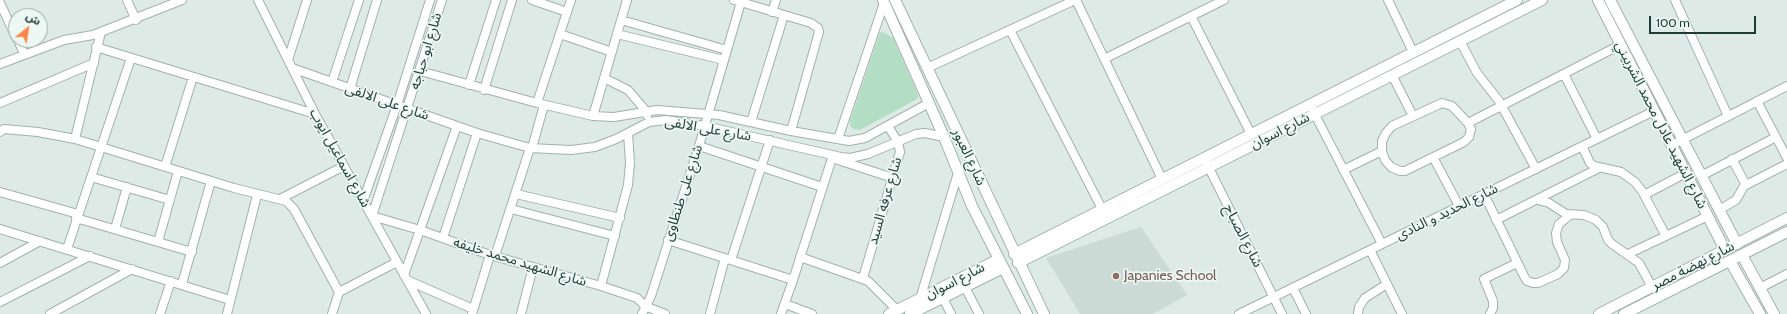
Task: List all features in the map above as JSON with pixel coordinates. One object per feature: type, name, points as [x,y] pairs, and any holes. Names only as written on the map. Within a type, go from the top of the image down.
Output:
[{"type":"street","points":[[127,0],[136,20]]},
{"type":"street","points":[[1,63],[64,40],[93,35],[136,20],[182,0]]},
{"type":"street","name":"شارع اسماعيل ايوب","points":[[258,0],[315,114],[426,314]]},
{"type":"street","points":[[288,60],[307,0]]},
{"type":"street","points":[[332,82],[359,0]]},
{"type":"street","points":[[350,89],[377,0]]},
{"type":"street","name":"شارع ابو حباجه","points":[[363,201],[397,105],[430,0]]},
{"type":"street","name":"شارع ابو حباجه","points":[[372,216],[408,109],[442,0]]},
{"type":"street","points":[[469,85],[496,0]]},
{"type":"street","points":[[484,90],[512,0]]},
{"type":"street","points":[[532,0],[567,12]]},
{"type":"street","points":[[457,126],[420,230],[406,278],[473,311],[511,209],[531,148],[540,104],[571,0]]},
{"type":"street","points":[[593,116],[626,0]]},
{"type":"street","points":[[772,12],[776,0]]},
{"type":"street","name":"شارع العبور","points":[[895,0],[973,164],[988,199],[1044,314]]},
{"type":"street","points":[[927,68],[1075,0],[1162,179]]},
{"type":"street","points":[[1104,60],[1224,0]]},
{"type":"street","points":[[1388,0],[1413,52]]},
{"type":"street","name":"شارع اسوان","points":[[1016,258],[1102,209],[1162,179],[1206,163],[1251,134],[1516,0]]},
{"type":"street","name":"شارع اسوان","points":[[1016,258],[1206,163],[1315,114],[1542,0]]},
{"type":"street","name":"شارع الشهيد عادل محمد الشربيني","points":[[1598,0],[1725,250]]},
{"type":"street","name":"شارع الشهيد عادل محمد الشربيني","points":[[1610,0],[1737,244]]},
{"type":"street","points":[[1675,0],[1728,116]]},
{"type":"street","points":[[738,1],[816,25],[819,32],[791,131]]},
{"type":"street","name":"شارع على طنطاوى","points":[[642,314],[651,296],[699,146],[727,50],[738,1]]},
{"type":"street","points":[[838,139],[884,1]]},
{"type":"street","name":"شارع العبور","points":[[884,1],[944,137],[972,206],[1027,314]]},
{"type":"street","points":[[0,3],[8,20]]},
{"type":"street","points":[[751,122],[784,15]]},
{"type":"street","points":[[1192,16],[1251,134]]},
{"type":"street","points":[[621,20],[727,50]]},
{"type":"street","points":[[1010,30],[1102,209]]},
{"type":"street","points":[[75,139],[94,63],[100,32]]},
{"type":"street","points":[[560,34],[612,52]]},
{"type":"street","points":[[617,34],[724,60]]},
{"type":"street","points":[[1460,41],[1475,70],[1502,106],[1536,169]]},
{"type":"street","points":[[1468,123],[1620,45]]},
{"type":"street","points":[[96,47],[315,114]]},
{"type":"street","points":[[21,48],[24,54]]},
{"type":"street","points":[[67,250],[77,216],[102,147],[131,58]]},
{"type":"street","points":[[0,102],[94,63]]},
{"type":"street","name":"شارع على الالفى","points":[[292,68],[477,133],[531,148],[583,150],[604,144],[649,122],[666,120],[705,126],[770,140],[832,157],[846,158],[859,157],[916,134],[925,133],[944,137]]},
{"type":"street","name":"شارع على الالفى","points":[[420,71],[484,90],[593,116],[614,117],[657,110],[719,115],[791,131],[849,141],[865,138],[929,103]]},
{"type":"street","points":[[1564,74],[1597,139]]},
{"type":"street","points":[[1392,75],[1412,116]]},
{"type":"street","points":[[165,167],[193,77]]},
{"type":"street","points":[[604,78],[628,90],[646,111],[649,122]]},
{"type":"street","points":[[1672,145],[1787,86]]},
{"type":"street","points":[[1757,101],[1776,136],[1785,149],[1787,158]]},
{"type":"street","points":[[1438,103],[1445,103],[1452,106],[1468,123],[1471,132],[1467,140],[1405,171],[1400,171],[1388,164],[1382,151],[1382,141],[1389,129],[1438,103]]},
{"type":"street","points":[[1309,105],[1382,244]]},
{"type":"street","name":"شارع الحديد و النادى","points":[[1239,314],[1654,111]]},
{"type":"street","name":"شارع عرفه السيد","points":[[862,278],[900,152],[898,142],[888,126]]},
{"type":"street","points":[[0,132],[4,129],[31,131],[75,139],[256,195],[286,201],[294,209],[339,292]]},
{"type":"street","points":[[442,238],[477,133]]},
{"type":"street","points":[[601,286],[628,185],[630,163],[628,133]]},
{"type":"street","points":[[1701,176],[1776,136]]},
{"type":"street","points":[[710,314],[770,140]]},
{"type":"street","points":[[699,146],[822,187]]},
{"type":"street","points":[[1582,146],[1590,163],[1599,168]]},
{"type":"street","points":[[1343,170],[1382,151]]},
{"type":"street","points":[[781,314],[832,157],[893,178]]},
{"type":"street","points":[[1433,157],[1459,206]]},
{"type":"street","points":[[1732,159],[1746,185]]},
{"type":"street","name":"شارع الصباح","points":[[1206,163],[1282,314]]},
{"type":"street","points":[[920,307],[958,171],[966,173],[973,164]]},
{"type":"street","points":[[1719,210],[1736,200],[1741,189],[1746,185],[1787,164]]},
{"type":"street","points":[[280,199],[344,166]]},
{"type":"street","points":[[1496,220],[1599,168],[1610,168],[1626,174],[1635,182],[1644,195],[1666,236]]},
{"type":"street","points":[[158,242],[178,171]]},
{"type":"street","points":[[1644,195],[1686,173]]},
{"type":"street","points":[[91,177],[170,200]]},
{"type":"street","points":[[182,284],[211,181]]},
{"type":"street","points":[[115,229],[127,187]]},
{"type":"street","points":[[0,192],[192,252]]},
{"type":"street","points":[[516,194],[620,218]]},
{"type":"street","points":[[1484,194],[1525,279],[1533,283],[1541,282],[1561,271],[1565,260],[1557,242],[1556,233],[1559,224],[1570,215]]},
{"type":"street","points":[[226,314],[256,195]]},
{"type":"street","points":[[972,206],[975,200],[988,199]]},
{"type":"street","points":[[1538,200],[1549,203],[1562,212],[1570,215],[1584,215],[1596,220],[1603,227],[1608,240],[1639,263],[1652,287]]},
{"type":"street","points":[[511,209],[615,236]]},
{"type":"street","name":"شارع الشهيد محمد خليفه","points":[[372,216],[420,230],[493,256],[601,286],[637,298],[645,306],[665,314]]},
{"type":"street","points":[[1628,254],[1708,216]]},
{"type":"street","name":"شارع نهضة مصر","points":[[1599,314],[1787,218]]},
{"type":"street","points":[[0,229],[230,300]]},
{"type":"street","name":"شارع نهضة مصر","points":[[1624,314],[1787,232]]},
{"type":"street","points":[[668,240],[793,280]]},
{"type":"street","points":[[0,263],[40,241]]},
{"type":"street","points":[[1370,250],[1402,314]]},
{"type":"street","points":[[1742,255],[1774,314]]},
{"type":"street","points":[[0,302],[90,256]]},
{"type":"street","points":[[800,256],[862,278],[874,286],[893,312]]},
{"type":"street","points":[[1730,261],[1760,314]]},
{"type":"street","points":[[332,314],[339,292],[397,262]]},
{"type":"street","name":"شارع اسوان","points":[[910,314],[920,307],[1001,263]]},
{"type":"street","name":"شارع اسوان","points":[[893,312],[920,307],[943,298],[965,287],[1001,263]]},
{"type":"street","points":[[1490,314],[1493,308],[1493,301],[1484,279],[1517,263]]},
{"type":"street","points":[[521,314],[532,267]]},
{"type":"street","points":[[50,314],[132,269]]},
{"type":"street","points":[[1760,288],[1787,274]]},
{"type":"street","points":[[160,314],[171,281]]},
{"type":"street","points":[[1358,314],[1359,307],[1365,298],[1388,284]]},
{"type":"street","points":[[965,287],[979,314]]},
{"type":"street","points":[[1293,288],[1306,314]]},
{"type":"street","points":[[943,298],[951,314]]},
{"type":"street","points":[[785,304],[812,314]]},
{"type":"shaded area","name":"Japanies School","points":[[1141,227],[1187,295],[1153,314],[1080,314],[1046,258]]},
{"type":"green space","points":[[880,32],[893,38],[918,95],[917,99],[860,130],[854,129],[850,126],[850,121]]},
{"type":"place","name":"Japanies School","points":[[1116,276]]}]
